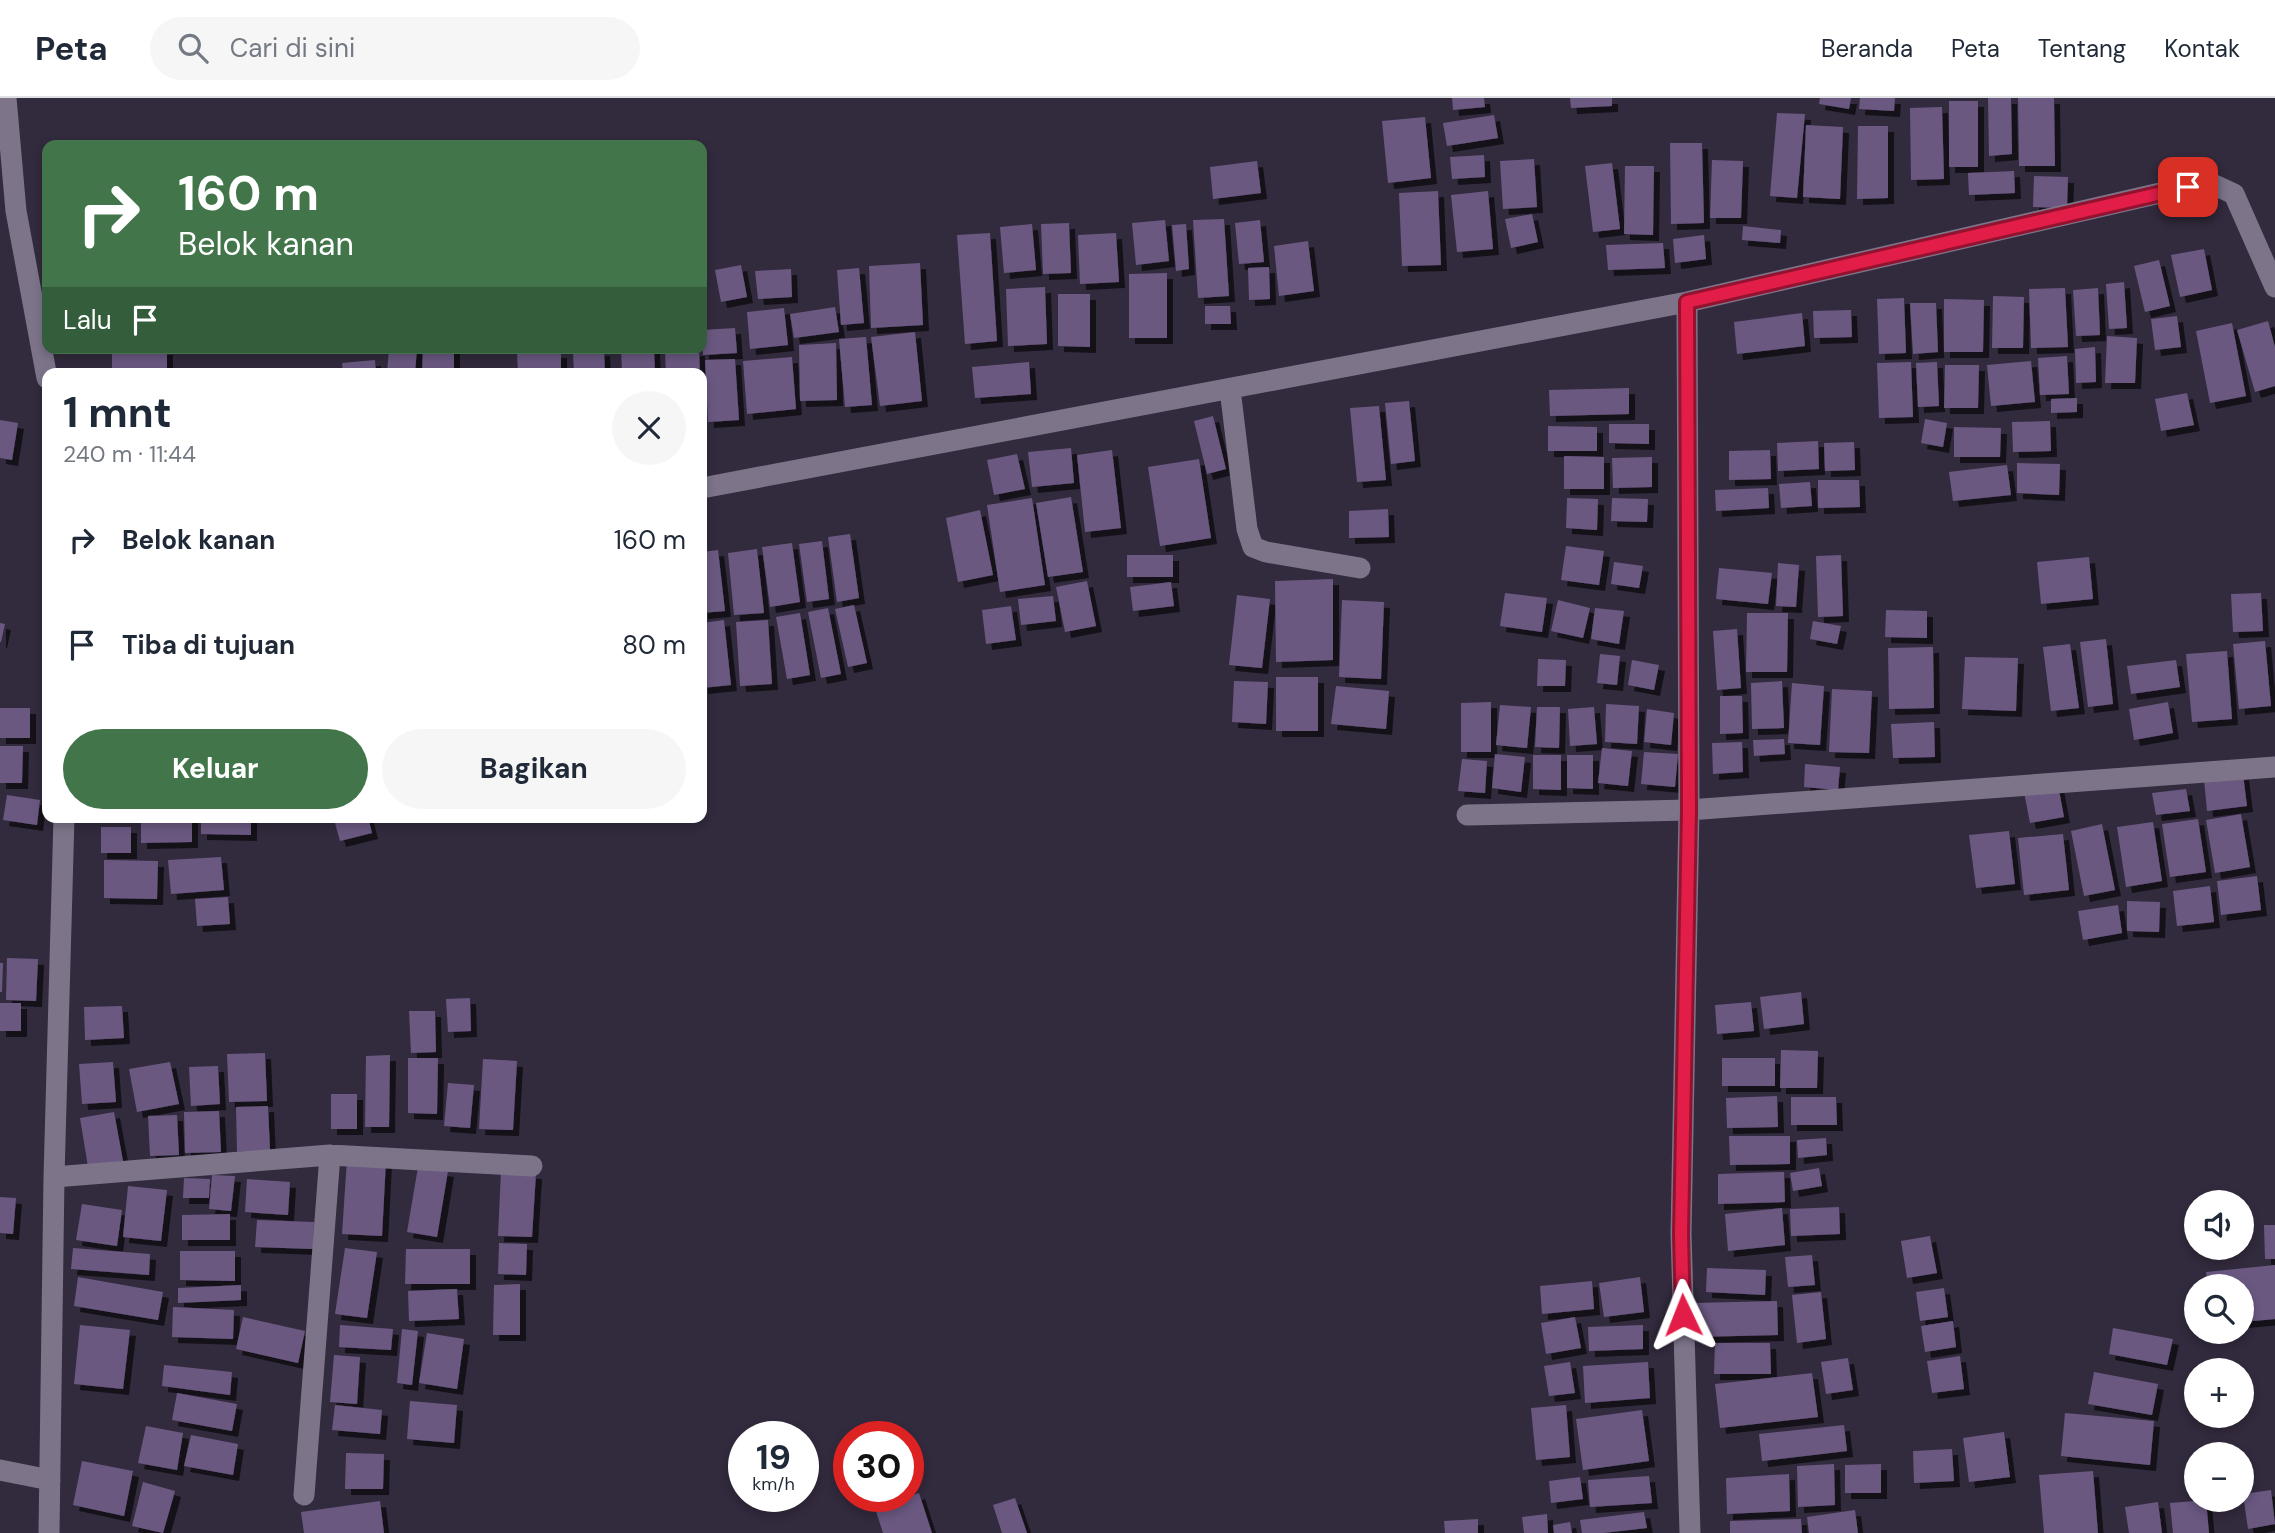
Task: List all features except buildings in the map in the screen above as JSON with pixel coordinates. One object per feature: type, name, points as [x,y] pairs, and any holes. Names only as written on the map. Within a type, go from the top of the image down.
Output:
[{"type":"street","points":[[6,98],[16,211],[42,351]]},
{"type":"street","points":[[707,487],[1687,302],[2207,182],[2234,194],[2275,287]]},
{"type":"street","points":[[1687,302],[1689,810],[1681,1234],[1690,1533]]},
{"type":"street","points":[[1230,389],[1247,529],[1253,547],[1266,552],[1360,568]]},
{"type":"street","points":[[1467,815],[1689,810],[2275,767]]},
{"type":"street","points":[[49,1533],[54,1177],[64,823]]},
{"type":"street","points":[[54,1177],[330,1155],[533,1166]]},
{"type":"street","points":[[304,1495],[330,1155]]},
{"type":"street","points":[[0,1470],[50,1480]]},
{"type":"route","points":[[1683,1315],[1681,1234],[1689,810],[1687,302],[2188,187]]}]
